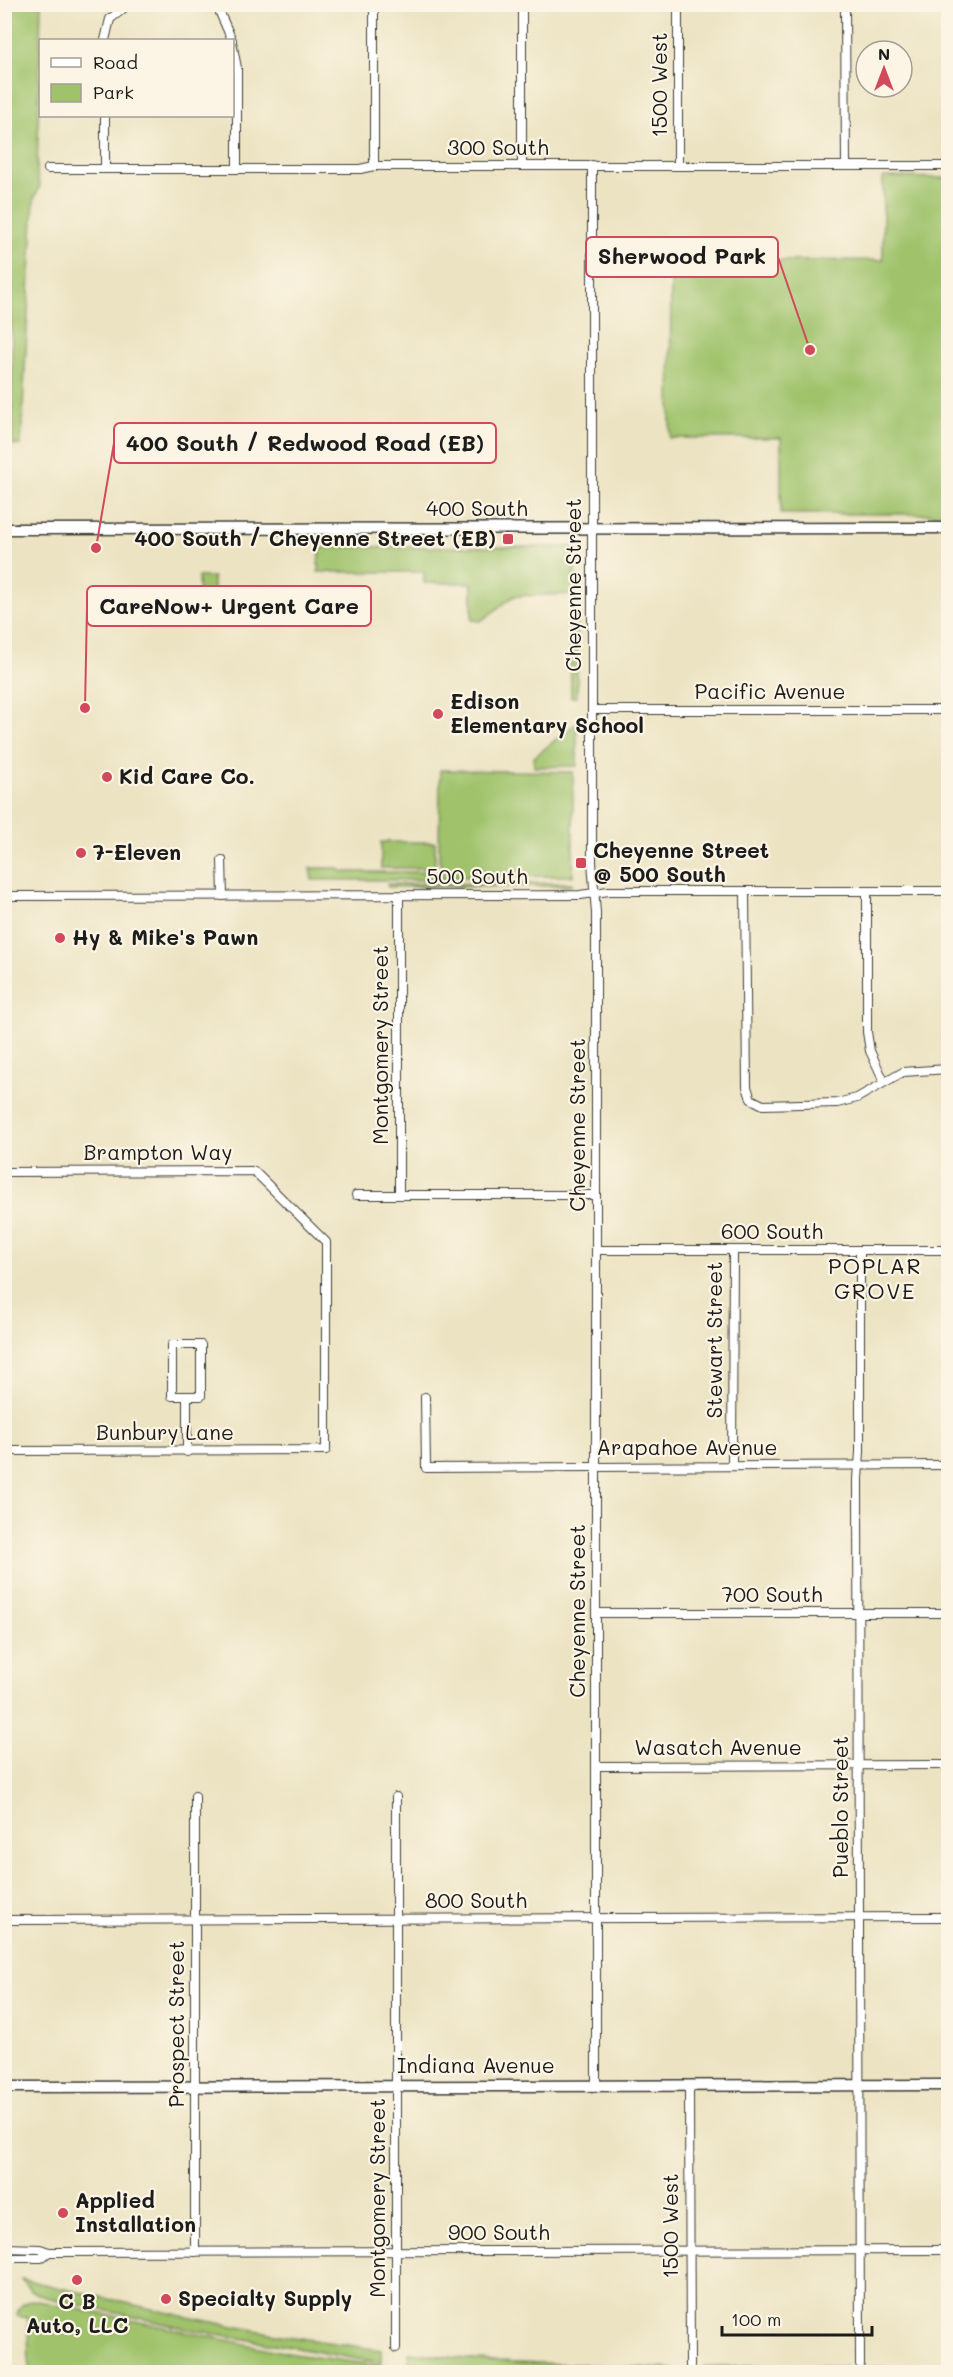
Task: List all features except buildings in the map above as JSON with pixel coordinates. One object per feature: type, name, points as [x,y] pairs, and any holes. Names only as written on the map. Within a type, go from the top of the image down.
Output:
[{"type":"street","points":[[105,39],[110,19],[129,4]]},
{"type":"street","points":[[216,4],[231,39]]},
{"type":"street","points":[[374,4],[374,166]]},
{"type":"street","points":[[522,4],[522,166]]},
{"type":"street","name":"1500 West","points":[[678,4],[678,165]]},
{"type":"street","points":[[845,4],[846,165]]},
{"type":"street","points":[[234,52],[237,68],[237,169]]},
{"type":"street","points":[[105,117],[105,169]]},
{"type":"street","name":"300 South","points":[[48,169],[360,169],[374,166],[592,165],[948,166]]},
{"type":"street","name":"Cheyenne Street","points":[[592,165],[592,710],[593,894],[596,913],[596,2085]]},
{"type":"street","name":"400 South","points":[[4,529],[948,528]]},
{"type":"street","name":"Pacific Avenue","points":[[592,710],[948,710]]},
{"type":"street","points":[[222,860],[223,896]]},
{"type":"street","name":"500 South","points":[[4,896],[399,896],[593,894],[609,891],[948,891]]},
{"type":"street","points":[[745,891],[747,1087],[751,1099],[764,1105],[837,1103],[857,1098],[903,1072],[948,1069]]},
{"type":"street","points":[[867,891],[867,1032],[870,1051],[884,1081]]},
{"type":"street","name":"Montgomery Street","points":[[399,896],[399,1195]]},
{"type":"street","name":"Brampton Way","points":[[4,1172],[254,1171],[326,1242],[326,1450]]},
{"type":"street","points":[[357,1195],[596,1195]]},
{"type":"street","name":"600 South","points":[[596,1250],[948,1250]]},
{"type":"street","name":"Stewart Street","points":[[732,1466],[733,1250]]},
{"type":"street","name":"Pueblo Street","points":[[860,1250],[858,1613],[860,2364]]},
{"type":"street","points":[[172,1346],[201,1346],[201,1396],[187,1396],[172,1396],[172,1346]]},
{"type":"street","points":[[187,1396],[187,1452]]},
{"type":"street","name":"Arapahoe Avenue","points":[[425,1397],[426,1468],[948,1465]]},
{"type":"street","name":"Bunbury Lane","points":[[4,1451],[326,1450]]},
{"type":"street","name":"700 South","points":[[596,1613],[948,1613]]},
{"type":"street","name":"Wasatch Avenue","points":[[596,1766],[948,1765]]},
{"type":"street","name":"Prospect Street","points":[[195,1796],[195,2252]]},
{"type":"street","name":"Montgomery Street","points":[[396,1797],[396,2348]]},
{"type":"street","name":"800 South","points":[[4,1920],[948,1917]]},
{"type":"street","name":"1500 West","points":[[689,2085],[690,2367]]},
{"type":"street","name":"Indiana Avenue","points":[[4,2087],[948,2085]]},
{"type":"street","name":"900 South","points":[[4,2248],[40,2248],[49,2252],[948,2250]]},
{"type":"street","name":"900 South","points":[[4,2258],[41,2258],[49,2252]]},
{"type":"green space","points":[[7,5],[41,5],[37,176],[40,186],[34,199],[21,445],[13,445]]},
{"type":"green space","points":[[883,177],[948,178],[948,514],[781,514],[781,438],[670,438],[671,262],[883,260]]},
{"type":"green space","points":[[327,547],[574,547],[576,594],[514,596],[481,621],[472,620],[472,583],[424,583],[424,572],[318,572],[320,549]]},
{"type":"green space","points":[[198,577],[213,577],[213,605],[199,605]]},
{"type":"green space","points":[[570,621],[577,621],[577,697],[571,697]]},
{"type":"green space","points":[[574,725],[577,725],[577,766],[534,767],[533,758]]},
{"type":"green space","points":[[440,770],[573,772],[573,876],[449,877],[439,862]]},
{"type":"green space","points":[[381,842],[435,842],[435,868],[381,868]]},
{"type":"green space","points":[[310,868],[338,868],[343,872],[442,872],[447,880],[312,880]]},
{"type":"green space","points":[[572,883],[572,886],[388,887],[387,884]]},
{"type":"green space","points":[[22,2279],[187,2317],[286,2336],[381,2350],[381,2363],[189,2329],[71,2303],[38,2295],[30,2290]]},
{"type":"green space","points":[[34,2300],[293,2354],[428,2372],[29,2372],[28,2318],[17,2316],[22,2305]]},
{"type":"green space","points":[[409,2352],[475,2360],[675,2369],[675,2372],[481,2372],[408,2366]]},
{"type":"green space","points":[[704,2366],[845,2367],[845,2372],[704,2372]]},
{"type":"green space","points":[[872,2367],[948,2367],[948,2372],[872,2372]]},
{"type":"place","name":"Sherwood Park","points":[[810,350]]},
{"type":"place","name":"400 South / Cheyenne Street (EB)","points":[[508,539]]},
{"type":"place","name":"400 South / Redwood Road (EB)","points":[[96,548]]},
{"type":"place","name":"CareNow+ Urgent Care","points":[[85,708]]},
{"type":"place","name":"Edison Elementary School","points":[[438,714]]},
{"type":"place","name":"Kid Care Co.","points":[[107,777]]},
{"type":"place","name":"7-Eleven","points":[[81,853]]},
{"type":"place","name":"Cheyenne Street @ 500 South","points":[[581,863]]},
{"type":"place","name":"Hy & Mike's Pawn","points":[[60,938]]},
{"type":"place","name":"Applied Installation","points":[[63,2213]]},
{"type":"place","name":"C B Auto, LLC","points":[[77,2280]]},
{"type":"place","name":"Specialty Supply","points":[[166,2299]]},
{"type":"district","name":"POPLAR GROVE","points":[[875,1278]]}]
